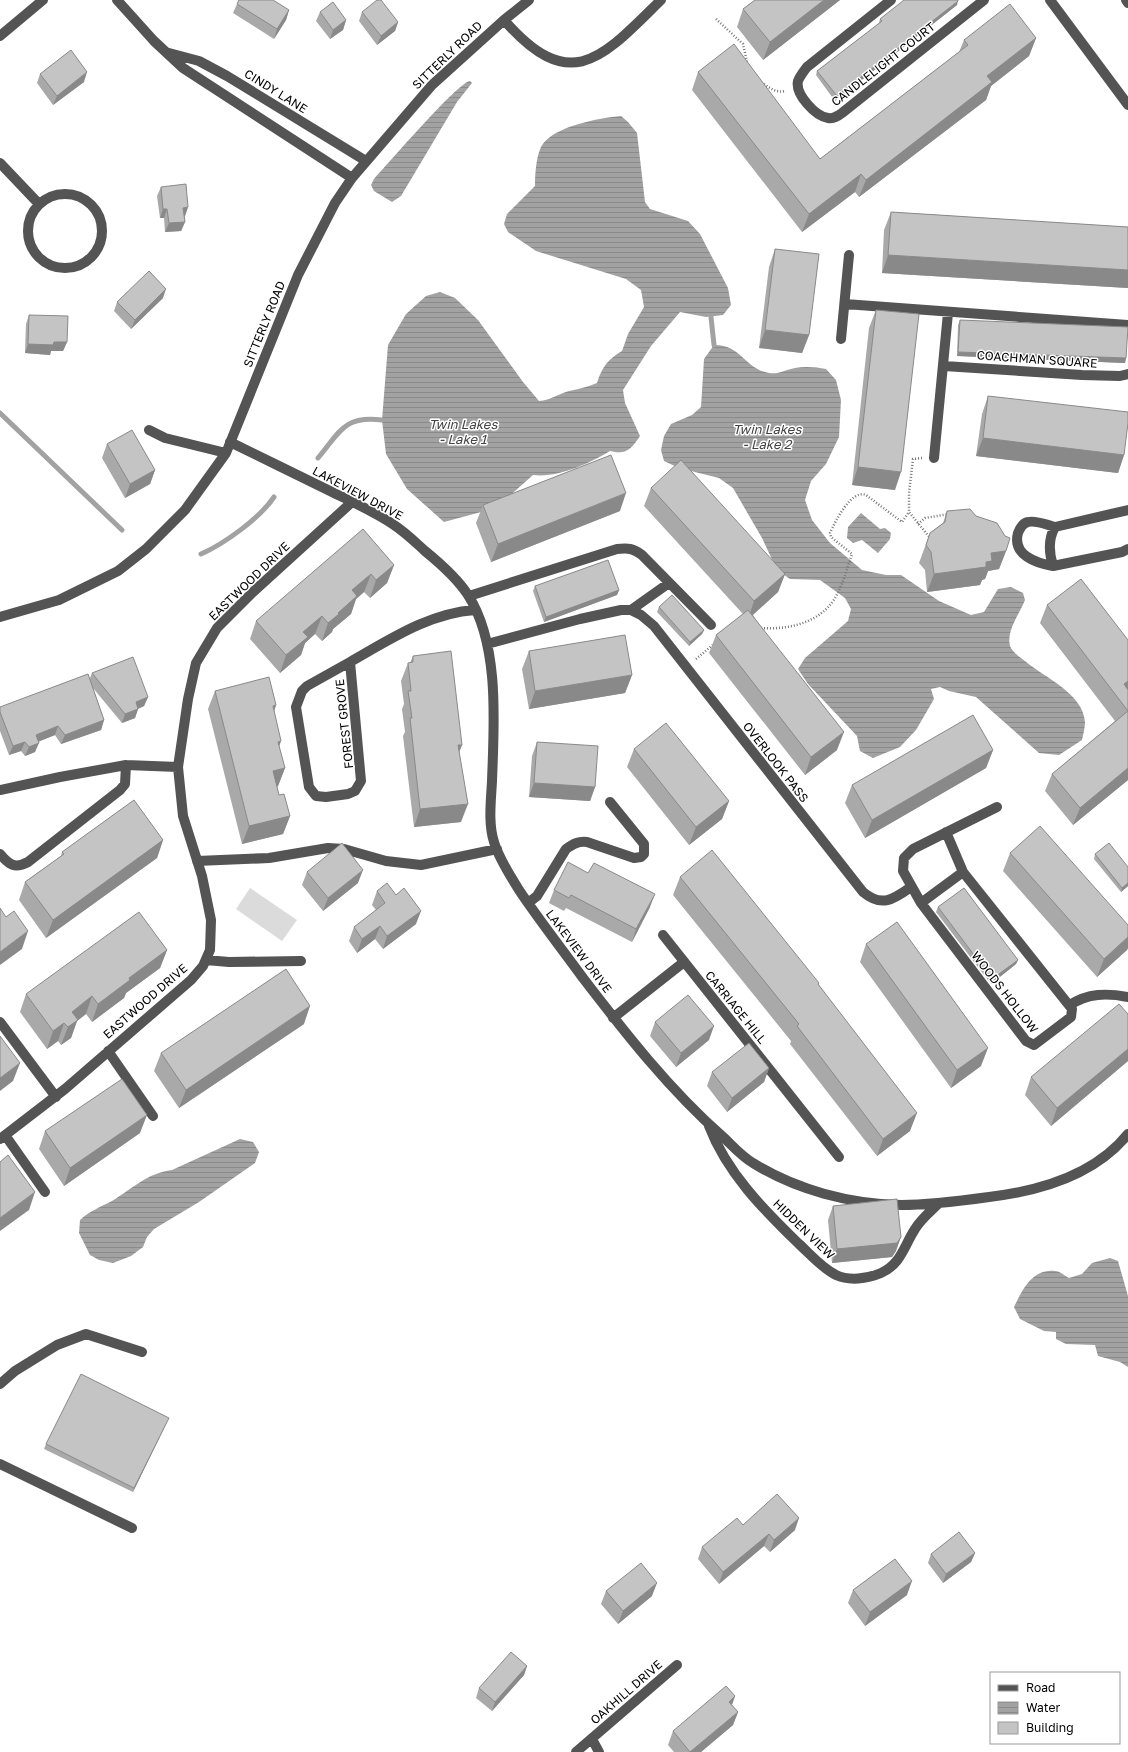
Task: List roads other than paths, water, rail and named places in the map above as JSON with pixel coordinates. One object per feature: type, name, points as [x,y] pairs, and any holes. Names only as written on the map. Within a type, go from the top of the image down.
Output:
[{"type":"street","points":[[0,36],[43,0]]},
{"type":"street","name":"CINDY LANE","points":[[117,0],[154,41],[183,68],[352,178]]},
{"type":"street","name":"SITTERLY ROAD","points":[[0,617],[59,600],[118,571],[146,549],[185,510],[226,453],[298,275],[335,203],[352,178],[432,85],[504,20],[529,0]]},
{"type":"street","points":[[504,20],[520,39],[544,56],[572,63],[589,60],[605,52],[661,0]]},
{"type":"street","name":"CANDLELIGHT COURT","points":[[892,0],[807,67],[798,82],[798,87],[802,96],[814,111],[822,116],[836,118],[977,2]]},
{"type":"street","points":[[1050,0],[1128,105]]},
{"type":"street","name":"CINDY LANE","points":[[167,52],[199,61],[227,76],[366,161]]},
{"type":"street","points":[[0,163],[40,204]]},
{"type":"street","points":[[63,194],[81,198],[87,201],[96,210],[101,222],[102,235],[98,248],[90,258],[70,268],[52,265],[38,256],[31,247],[28,236],[28,224],[32,213],[40,204],[50,197],[63,194]]},
{"type":"street","points":[[841,339],[849,255]]},
{"type":"street","points":[[845,304],[948,313],[1128,325]]},
{"type":"street","points":[[934,458],[948,313]]},
{"type":"street","name":"COACHMAN SQUARE","points":[[944,366],[1082,376],[1120,376],[1128,374]]},
{"type":"street","points":[[149,430],[165,438],[226,453]]},
{"type":"street","name":"LAKEVIEW DRIVE","points":[[230,442],[352,502],[394,525],[451,574],[469,596],[486,644],[492,686],[494,718],[491,825],[497,849],[507,871],[528,903],[613,1018],[674,1091],[708,1124],[750,1161],[786,1180],[818,1192],[857,1201],[898,1205],[938,1204],[999,1196],[1041,1187],[1074,1175],[1096,1163],[1120,1144],[1128,1134]]},
{"type":"street","name":"EASTWOOD DRIVE","points":[[3,1137],[56,1097],[191,980],[203,966],[210,950],[211,920],[197,861],[183,816],[178,767],[188,699],[196,663],[217,628],[253,592],[352,502]]},
{"type":"street","points":[[1128,510],[1055,527],[1034,521],[1029,522],[1024,524],[1018,534],[1017,544],[1026,557],[1042,564],[1053,566],[1122,552],[1128,549]]},
{"type":"street","points":[[1053,566],[1050,544],[1055,527]]},
{"type":"street","points":[[469,596],[616,549],[635,549],[711,625]]},
{"type":"street","points":[[486,644],[580,619],[621,610],[631,610],[669,583]]},
{"type":"street","name":"FOREST GROVE","points":[[350,662],[362,781],[355,791],[348,794],[321,798],[316,796],[309,787],[296,707],[302,691],[350,662],[424,622],[450,613],[475,610]]},
{"type":"street","name":"OVERLOOK PASS","points":[[631,610],[648,620],[863,892],[873,899],[884,901],[896,897],[911,887]]},
{"type":"street","points":[[0,854],[11,865],[16,866],[28,862],[120,790],[125,784],[126,765]]},
{"type":"street","points":[[0,790],[126,765],[178,767]]},
{"type":"street","points":[[528,903],[537,896],[566,849],[572,844],[580,841],[587,842],[634,858],[641,857],[644,854],[645,848],[643,842],[610,802]]},
{"type":"street","name":"WOODS HOLLOW","points":[[997,807],[914,849],[904,858],[903,870],[921,903],[1030,1044],[1036,1044],[1071,1017],[1073,1012],[1070,1005]]},
{"type":"street","points":[[946,832],[963,872],[1070,1005],[1086,996],[1092,995],[1128,997]]},
{"type":"street","points":[[197,861],[269,858],[328,848],[344,849],[386,861],[421,865],[497,849]]},
{"type":"street","points":[[921,903],[963,872]]},
{"type":"street","name":"CARRIAGE HILL","points":[[663,935],[839,1157]]},
{"type":"street","points":[[206,960],[229,962],[301,961]]},
{"type":"street","points":[[613,1018],[684,962]]},
{"type":"street","points":[[0,1022],[56,1097]]},
{"type":"street","points":[[108,1051],[154,1116]]},
{"type":"street","name":"HIDDEN VIEW","points":[[708,1124],[716,1146],[746,1189],[775,1221],[823,1267],[845,1278],[871,1277],[892,1267],[901,1257],[915,1228],[938,1204]]},
{"type":"street","points":[[3,1137],[45,1192]]},
{"type":"street","points":[[0,1384],[16,1371],[57,1345],[86,1334],[142,1352]]},
{"type":"street","points":[[0,1464],[132,1528]]},
{"type":"street","name":"OAKHILL DRIVE","points":[[576,1752],[677,1665]]},
{"type":"street","name":"OAKHILL DRIVE","points":[[592,1739],[600,1752]]},
{"type":"water","points":[[470,81],[472,83],[457,102],[401,196],[392,202],[374,191],[371,185],[374,179],[438,109],[463,85]]},
{"type":"water","name":"Twin Lakes - Lake 1","points":[[621,116],[637,133],[645,202],[650,209],[688,221],[700,234],[728,288],[731,305],[723,315],[706,317],[680,312],[651,346],[623,390],[625,403],[640,436],[631,448],[621,452],[610,451],[592,461],[563,472],[533,475],[505,500],[481,512],[444,522],[407,489],[386,454],[382,420],[388,345],[406,314],[426,296],[440,292],[455,298],[478,320],[523,382],[539,401],[597,383],[606,364],[622,351],[628,334],[644,307],[641,290],[626,279],[536,251],[508,232],[504,224],[507,214],[535,186],[538,156],[541,147],[547,140],[566,128],[577,124]]},
{"type":"water","name":"Twin Lakes - Lake 2","points":[[714,345],[730,348],[758,369],[769,373],[777,373],[803,367],[826,369],[836,380],[841,400],[839,437],[826,464],[811,481],[805,500],[812,520],[830,543],[862,570],[886,575],[901,575],[939,601],[971,615],[984,612],[998,589],[1011,587],[1023,593],[1025,600],[1010,634],[1010,646],[1016,654],[1062,687],[1078,703],[1083,712],[1085,722],[1082,740],[1059,755],[1039,753],[976,697],[949,691],[940,687],[931,689],[934,699],[916,730],[900,747],[873,758],[860,751],[857,736],[808,684],[798,669],[805,658],[848,621],[851,609],[845,598],[820,580],[790,579],[777,570],[762,538],[733,488],[719,478],[679,468],[664,461],[661,450],[664,436],[671,424],[692,415],[701,407],[704,359]]},
{"type":"water","points":[[861,513],[880,529],[885,528],[891,533],[890,539],[878,553],[862,540],[853,543],[847,538],[848,527]]},
{"type":"water","points":[[240,1139],[253,1142],[259,1152],[255,1163],[199,1202],[154,1229],[147,1237],[143,1247],[131,1256],[113,1263],[99,1260],[90,1255],[79,1233],[80,1220],[95,1209],[112,1201],[147,1178],[155,1174],[172,1170]]},
{"type":"water","points":[[1110,1258],[1118,1261],[1128,1296],[1128,1367],[1120,1362],[1098,1356],[1095,1345],[1066,1344],[1056,1339],[1056,1332],[1044,1331],[1020,1319],[1014,1307],[1025,1287],[1040,1273],[1057,1271],[1069,1278],[1082,1274],[1092,1263]]},
{"type":"waterway","points":[[711,317],[714,345]]},
{"type":"waterway","points":[[0,413],[122,530]]},
{"type":"waterway","points":[[318,458],[344,427],[359,420],[382,420]]},
{"type":"waterway","points":[[201,554],[210,550],[241,530],[251,522],[274,497]]}]
